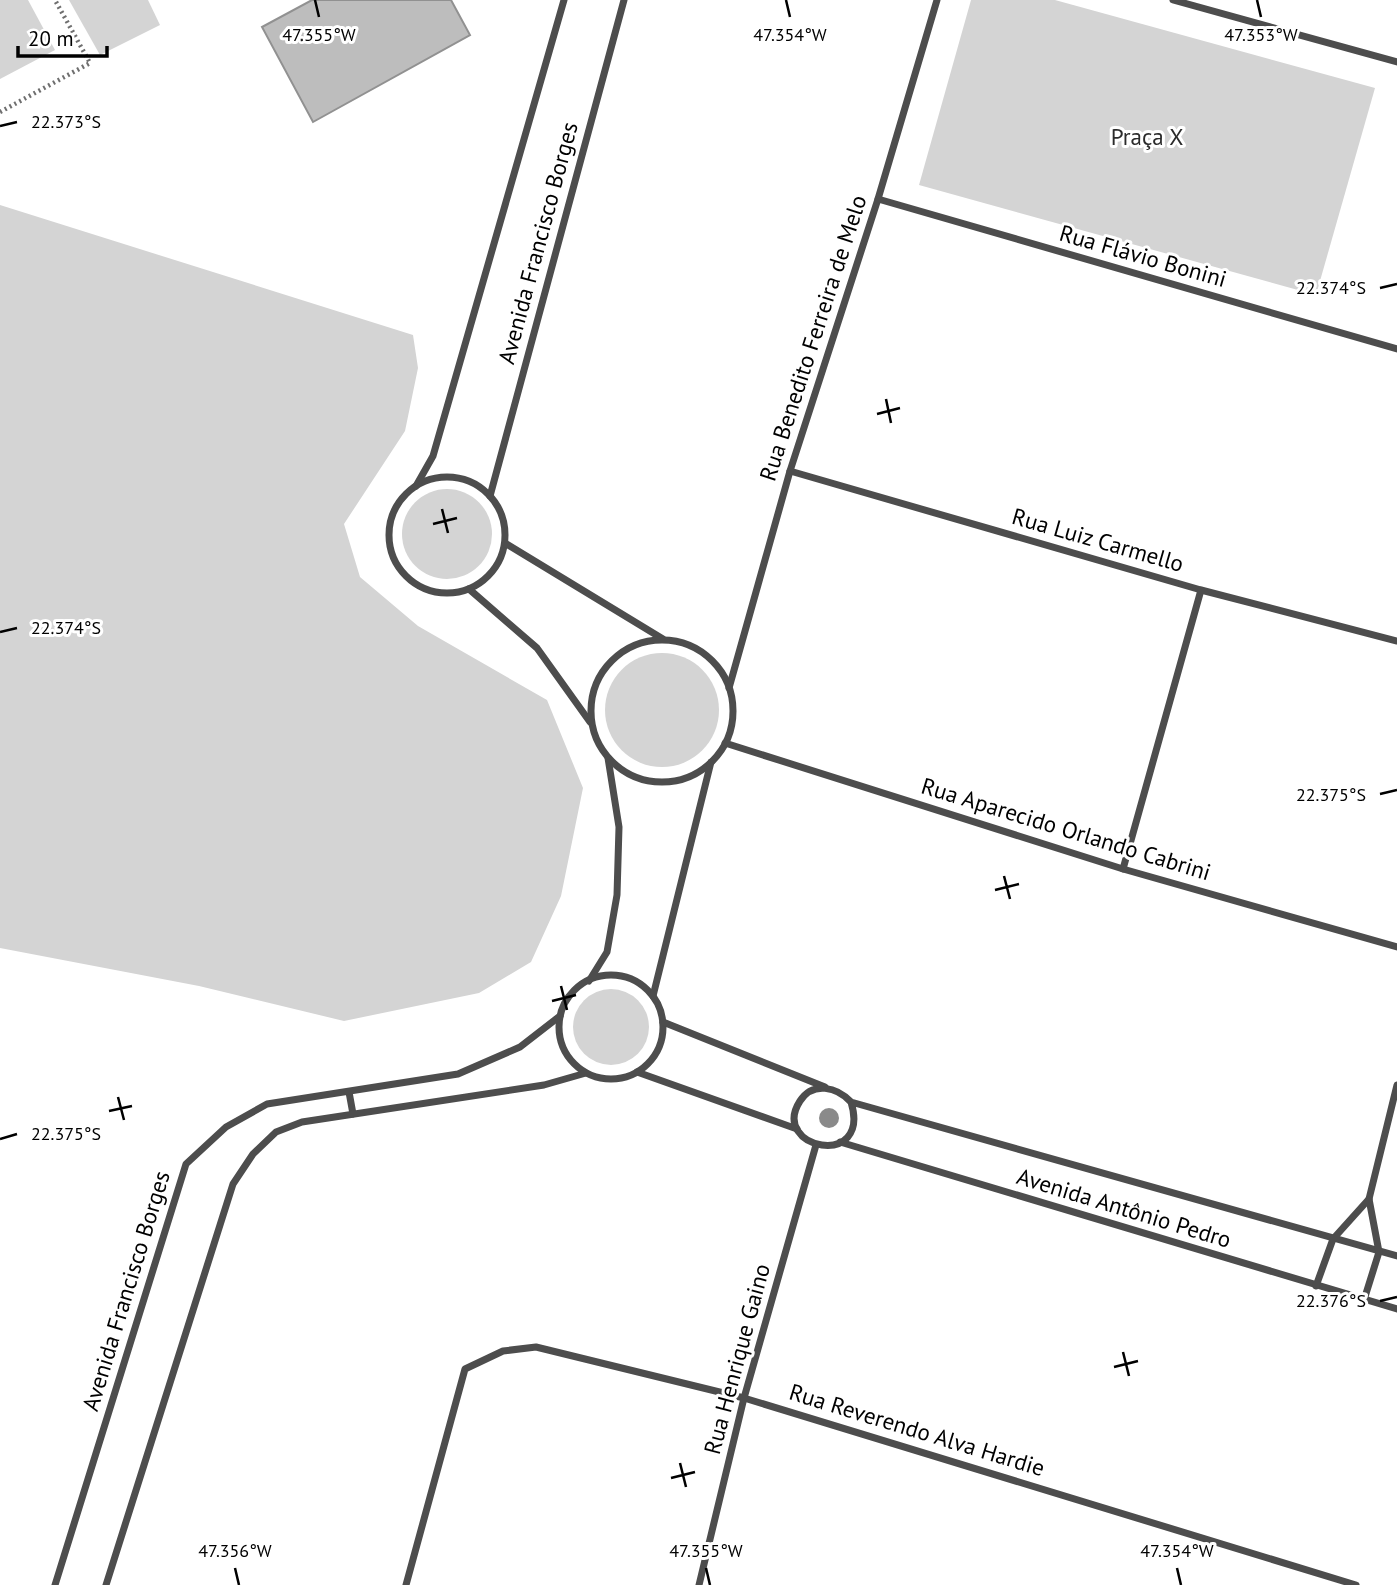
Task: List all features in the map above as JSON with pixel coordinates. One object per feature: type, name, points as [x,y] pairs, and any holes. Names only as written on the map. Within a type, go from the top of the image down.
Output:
[{"type":"street","name":"Avenida Francisco Borges","points":[[416,486],[433,456],[564,0]]},
{"type":"street","name":"Avenida Francisco Borges","points":[[490,496],[624,0]]},
{"type":"street","name":"Rua Benedito Ferreira de Melo","points":[[729,688],[790,471],[878,199],[937,0]]},
{"type":"street","points":[[1173,0],[1397,62]]},
{"type":"street","name":"Rua Flávio Bonini","points":[[878,199],[1397,349]]},
{"type":"street","name":"Rua Luiz Carmello","points":[[790,471],[1201,590],[1397,641]]},
{"type":"street","points":[[435,478],[455,478],[474,484],[490,496],[500,510],[505,526],[505,543],[493,571],[482,582],[469,589],[450,593],[431,592],[414,583],[400,570],[391,553],[388,534],[392,515],[402,499],[416,486],[435,478]]},
{"type":"street","points":[[505,543],[664,640]]},
{"type":"street","points":[[469,589],[537,648],[592,723]]},
{"type":"street","points":[[1123,869],[1201,590]]},
{"type":"street","points":[[664,640],[685,644],[704,654],[719,669],[729,688],[732,716],[725,743],[711,762],[692,775],[670,781],[647,780],[625,772],[608,757],[597,742],[592,723],[591,702],[596,682],[608,664],[624,651],[643,642],[664,640]]},
{"type":"street","name":"Rua Aparecido Orlando Cabrini","points":[[725,743],[1123,869],[1397,947]]},
{"type":"street","points":[[589,981],[607,952],[617,895],[619,827],[608,757]]},
{"type":"street","points":[[653,996],[711,762]]},
{"type":"street","points":[[606,976],[624,977],[640,984],[653,996],[660,1008],[663,1037],[658,1051],[649,1063],[621,1079],[586,1073],[572,1062],[559,1032],[566,1002],[576,989],[589,981],[606,976]]},
{"type":"street","name":"Avenida Francisco Borges","points":[[55,1585],[186,1164],[226,1127],[267,1104],[458,1074],[520,1047],[561,1016]]},
{"type":"street","points":[[663,1022],[843,1094],[851,1102],[854,1119],[852,1128],[848,1136],[831,1146],[816,1145],[803,1138],[795,1119],[800,1100],[808,1093],[826,1088]]},
{"type":"street","points":[[637,1072],[797,1129]]},
{"type":"street","points":[[106,1585],[233,1184],[253,1154],[276,1132],[302,1122],[544,1085],[586,1073]]},
{"type":"street","points":[[1364,1300],[1379,1252],[1369,1199],[1397,1085]]},
{"type":"street","points":[[349,1091],[353,1114]]},
{"type":"street","name":"Avenida Antônio Pedro","points":[[851,1102],[1397,1256]]},
{"type":"street","name":"Avenida Antônio Pedro","points":[[840,1142],[1397,1309]]},
{"type":"street","name":"Rua Henrique Gaino","points":[[699,1585],[744,1398],[816,1145]]},
{"type":"street","points":[[1316,1286],[1333,1239],[1369,1199]]},
{"type":"street","name":"Rua Reverendo Alva Hardie","points":[[406,1585],[465,1370],[503,1351],[536,1347],[744,1398],[1356,1585]]},
{"type":"path","points":[[0,112],[90,62],[55,0]]},
{"type":"green space","points":[[0,0],[28,0],[55,50],[0,79]]},
{"type":"green space","points":[[69,0],[148,0],[160,25],[100,55]]},
{"type":"green space","name":"Praça X","points":[[971,0],[1055,0],[1375,88],[1316,295],[919,185]]},
{"type":"green space","points":[[0,205],[413,335],[418,368],[405,431],[344,524],[360,577],[418,626],[547,700],[583,788],[561,896],[531,962],[479,993],[344,1021],[199,986],[0,948]]},
{"type":"green space","points":[[447,489],[464,493],[479,502],[488,517],[492,534],[488,551],[479,566],[464,575],[447,579],[430,575],[415,566],[406,551],[402,534],[406,517],[415,502],[430,493]]},
{"type":"green space","points":[[662,653],[684,657],[694,662],[710,678],[715,688],[719,710],[715,732],[710,742],[694,758],[684,763],[662,767],[640,763],[630,758],[614,742],[609,732],[605,710],[609,688],[614,678],[630,662],[640,657]]},
{"type":"green space","points":[[611,989],[626,992],[638,1000],[646,1012],[649,1027],[646,1042],[638,1054],[626,1062],[611,1065],[596,1062],[584,1054],[576,1042],[573,1027],[576,1012],[584,1000],[596,992]]},
{"type":"building","points":[[312,0],[451,0],[470,35],[313,122],[262,27]]}]
